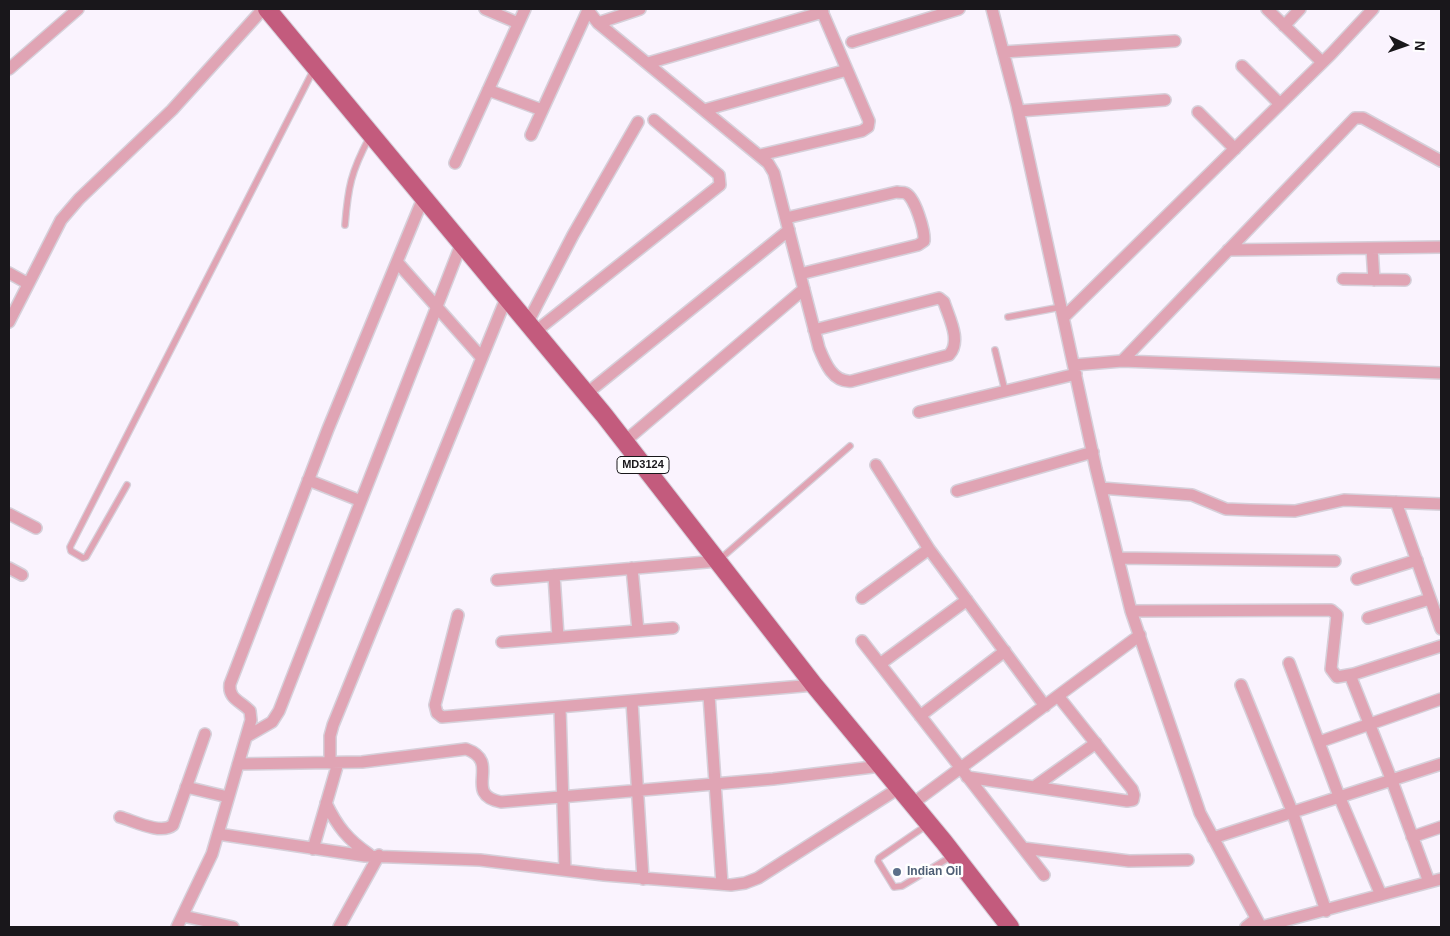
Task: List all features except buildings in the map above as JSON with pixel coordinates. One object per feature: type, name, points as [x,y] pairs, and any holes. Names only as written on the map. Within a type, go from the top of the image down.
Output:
[{"type":"main road","name":"MD3124","points":[[267,9],[507,296],[814,685],[953,854],[1010,927]]},
{"type":"street","points":[[9,70],[78,9]]},
{"type":"street","points":[[9,322],[27,283],[61,220],[79,199],[172,110],[263,9]]},
{"type":"street","points":[[485,9],[518,23]]},
{"type":"street","points":[[455,163],[525,9]]},
{"type":"street","points":[[598,23],[640,9]]},
{"type":"street","points":[[852,42],[959,9]]},
{"type":"street","points":[[992,9],[1019,111],[1101,488],[1131,611],[1188,781],[1212,838],[1259,925]]},
{"type":"street","points":[[1267,9],[1322,62]]},
{"type":"street","points":[[1284,26],[1300,9]]},
{"type":"street","points":[[1062,312],[1235,148],[1373,9]]},
{"type":"street","points":[[531,134],[588,10],[598,23],[760,155],[774,173],[814,330],[826,364],[835,376],[844,382],[949,355],[954,349],[956,342],[944,302],[939,298],[814,330]]},
{"type":"street","points":[[648,64],[822,11],[869,120],[868,128],[760,155]]},
{"type":"street","points":[[1003,52],[1175,41]]},
{"type":"street","points":[[1242,66],[1280,104]]},
{"type":"street","points":[[704,110],[847,70]]},
{"type":"street","points":[[488,90],[542,110]]},
{"type":"street","points":[[1019,111],[1165,100]]},
{"type":"street","points":[[1198,112],[1235,148]]},
{"type":"street","points":[[1122,361],[1356,118],[1363,118],[1441,161]]},
{"type":"street","points":[[532,327],[720,185],[719,175],[654,120]]},
{"type":"street","points":[[532,327],[573,235],[638,122]]},
{"type":"street","points":[[786,218],[897,192],[906,193],[912,198],[925,234],[924,241],[918,245],[800,274]]},
{"type":"street","points":[[177,927],[204,874],[218,834],[251,720],[250,711],[232,697],[229,691],[230,684],[308,480],[424,196]]},
{"type":"street","points":[[586,394],[789,230]]},
{"type":"street","points":[[246,737],[272,722],[279,711],[462,242]]},
{"type":"street","points":[[1228,250],[1441,247]]},
{"type":"street","points":[[1372,248],[1374,280]]},
{"type":"street","points":[[397,262],[482,358]]},
{"type":"street","points":[[9,272],[27,283]]},
{"type":"street","points":[[1343,279],[1405,280]]},
{"type":"street","points":[[624,442],[804,289]]},
{"type":"street","points":[[313,848],[326,803],[334,763],[330,736],[333,725],[507,296]]},
{"type":"street","points":[[918,412],[1005,391],[1075,370],[1122,361],[1441,372]]},
{"type":"street","points":[[957,491],[1093,452]]},
{"type":"street","points":[[876,465],[929,549],[1045,706]]},
{"type":"street","points":[[308,480],[361,501]]},
{"type":"street","points":[[1101,488],[1192,495],[1226,509],[1295,511],[1332,501],[1344,500],[1441,504]]},
{"type":"street","points":[[1396,502],[1441,629]]},
{"type":"street","points":[[9,514],[36,528]]},
{"type":"street","points":[[862,598],[929,549]]},
{"type":"street","points":[[1118,558],[1335,561]]},
{"type":"street","points":[[1357,579],[1417,560]]},
{"type":"street","points":[[497,580],[718,561]]},
{"type":"street","points":[[9,568],[22,575]]},
{"type":"street","points":[[632,568],[638,631]]},
{"type":"street","points":[[554,575],[558,637]]},
{"type":"street","points":[[1368,618],[1430,599]]},
{"type":"street","points":[[880,664],[967,600]]},
{"type":"street","points":[[1131,611],[1331,610],[1337,615],[1330,669],[1337,677],[1350,675],[1441,646]]},
{"type":"street","points":[[458,615],[436,705],[437,713],[442,717],[452,718],[814,685]]},
{"type":"street","points":[[502,642],[673,628]]},
{"type":"street","points":[[912,804],[964,773],[1045,706],[1140,635]]},
{"type":"street","points":[[862,641],[1044,874]]},
{"type":"street","points":[[920,716],[1005,651]]},
{"type":"street","points":[[1289,663],[1339,796],[1381,896]]},
{"type":"street","points":[[1350,675],[1392,780],[1428,882]]},
{"type":"street","points":[[1241,685],[1292,811],[1326,911]]},
{"type":"street","points":[[709,695],[722,884]]},
{"type":"street","points":[[964,773],[1034,787],[1127,801],[1133,800],[1132,789],[1058,696]]},
{"type":"street","points":[[1319,742],[1441,699]]},
{"type":"street","points":[[632,701],[643,879]]},
{"type":"street","points":[[560,708],[564,870]]},
{"type":"street","points":[[120,817],[161,829],[168,829],[173,825],[204,734]]},
{"type":"street","points":[[1034,787],[1096,744]]},
{"type":"street","points":[[238,764],[392,760],[466,749],[477,753],[482,761],[482,787],[484,794],[491,800],[501,802],[715,784],[881,766]]},
{"type":"street","points":[[1212,838],[1441,764]]},
{"type":"street","points":[[186,787],[228,797]]},
{"type":"street","points":[[218,834],[375,855],[480,860],[643,879],[722,884],[745,883],[758,878],[899,788]]},
{"type":"street","points":[[326,803],[336,825],[346,836],[375,855]]},
{"type":"street","points":[[1412,837],[1441,827]]},
{"type":"street","points":[[1023,848],[1129,861],[1188,860]]},
{"type":"street","points":[[339,927],[375,855]]},
{"type":"street","points":[[1246,927],[1326,911],[1441,879]]},
{"type":"street","points":[[183,916],[233,927]]},
{"type":"lane","points":[[127,484],[86,557],[82,558],[71,551],[74,541],[315,67]]},
{"type":"lane","points":[[345,225],[352,174],[371,134]]},
{"type":"lane","points":[[1008,317],[1062,312]]},
{"type":"lane","points":[[995,350],[1005,391]]},
{"type":"lane","points":[[718,561],[850,446]]},
{"type":"lane","points":[[928,824],[879,858],[878,862],[894,887],[902,886],[953,854]]},
{"type":"place","name":"Indian Oil","points":[[897,872]]}]
